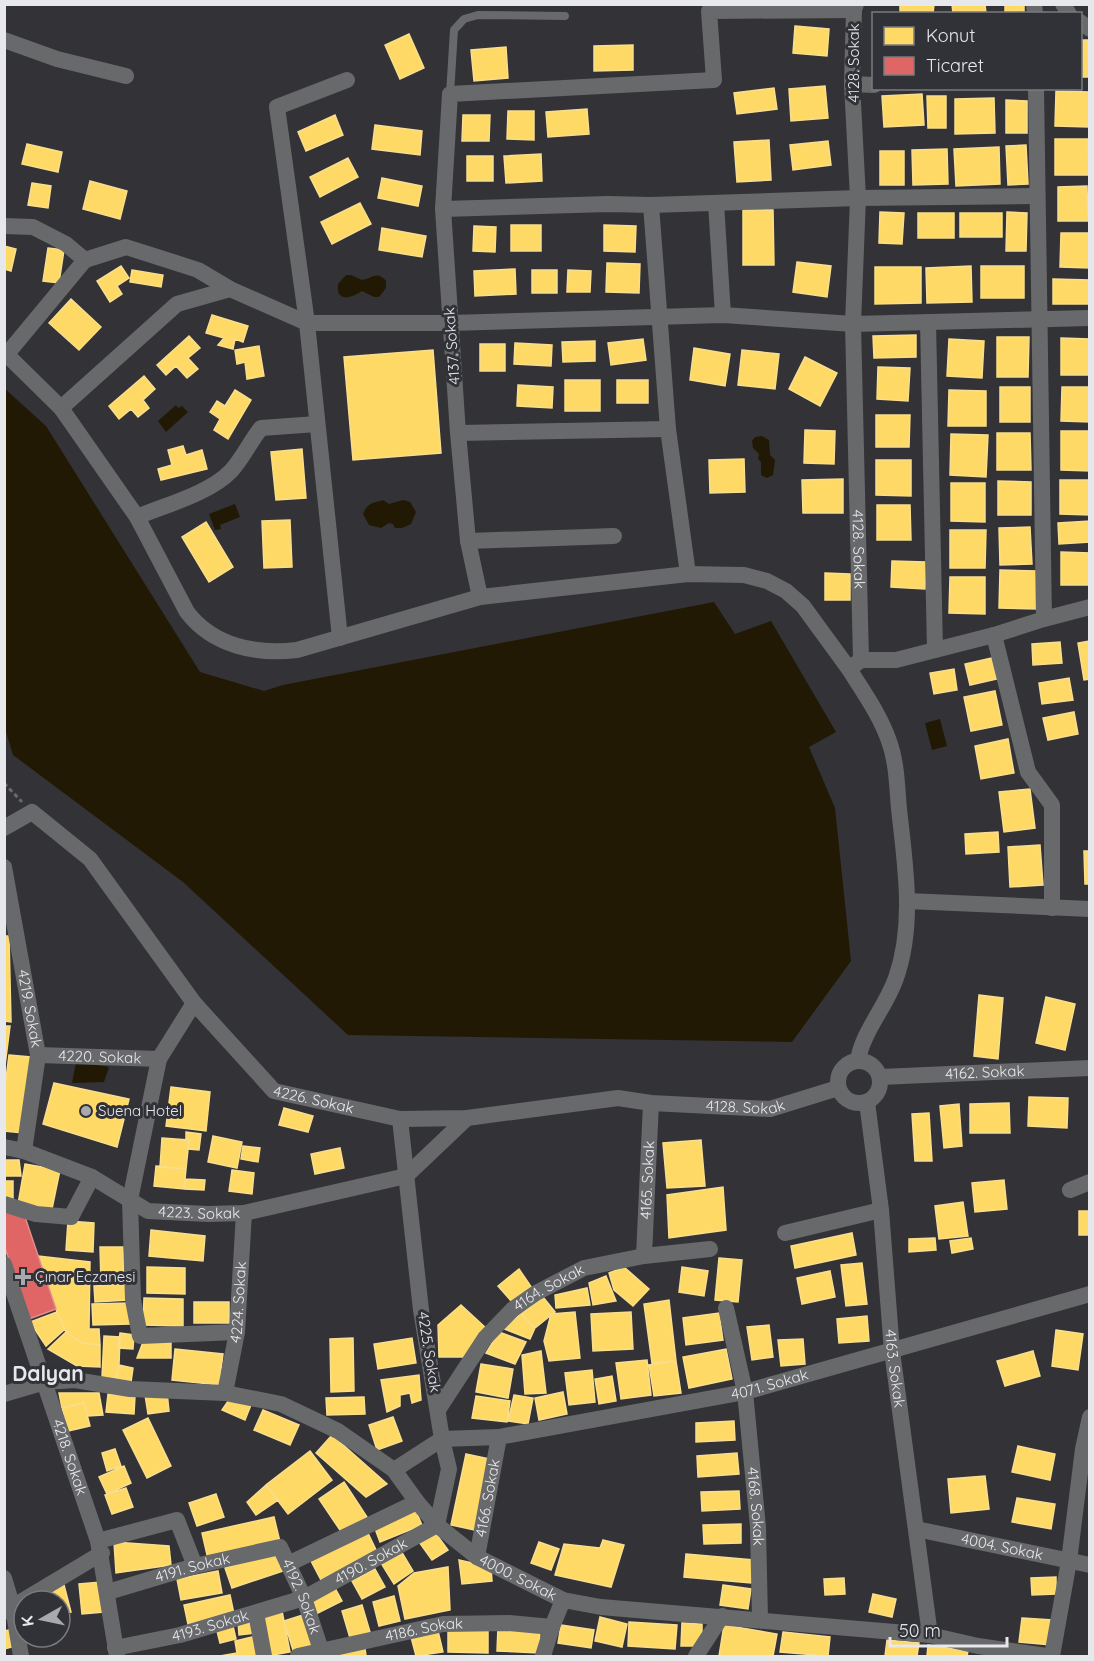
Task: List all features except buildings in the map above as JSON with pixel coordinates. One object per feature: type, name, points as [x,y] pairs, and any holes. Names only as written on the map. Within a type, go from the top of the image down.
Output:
[{"type":"street","name":"4128. Sokak","points":[[855,7],[852,84],[858,198],[853,324],[855,665],[883,725],[895,764],[907,901],[903,952],[897,977],[889,998],[863,1039],[858,1060]]},
{"type":"street","points":[[450,94],[714,80],[709,11],[855,7]]},
{"type":"street","points":[[4,40],[57,59],[126,76]]},
{"type":"street","points":[[340,638],[307,323],[277,107],[346,80]]},
{"type":"street","points":[[852,84],[872,85]]},
{"type":"street","points":[[1036,90],[1044,619]]},
{"type":"street","name":"4137. Sokak","points":[[450,94],[443,210],[468,542],[480,597]]},
{"type":"street","points":[[443,210],[858,198],[1036,196]]},
{"type":"street","points":[[716,203],[723,315]]},
{"type":"street","points":[[651,205],[668,429],[688,574]]},
{"type":"street","points":[[4,226],[33,227],[66,244],[85,260]]},
{"type":"street","points":[[1089,318],[853,324],[723,315],[450,323],[307,323],[230,289],[198,270],[126,247],[85,260],[6,353],[61,408],[137,516],[187,612],[207,633],[222,641],[260,652],[297,650],[480,597],[688,574],[744,575],[767,581],[786,591],[803,606],[855,665],[896,660],[1089,608]]},
{"type":"street","points":[[61,408],[177,304],[230,289]]},
{"type":"street","points":[[928,322],[935,650]]},
{"type":"street","points":[[137,516],[221,480],[232,470],[261,428],[317,424]]},
{"type":"street","points":[[458,433],[668,429]]},
{"type":"street","points":[[468,542],[614,536]]},
{"type":"street","points":[[994,635],[1028,772],[1052,805],[1052,908]]},
{"type":"street","points":[[4,828],[32,812]]},
{"type":"street","name":"4226. Sokak","points":[[32,812],[90,859],[194,1003],[274,1091],[400,1119],[466,1118],[618,1098],[651,1103]]},
{"type":"street","name":"4219. Sokak","points":[[4,867],[38,1055],[24,1151]]},
{"type":"street","points":[[907,901],[1089,909]]},
{"type":"street","points":[[194,1003],[159,1059],[130,1200],[133,1300],[141,1336],[237,1332]]},
{"type":"street","name":"4220. Sokak","points":[[38,1055],[159,1059]]},
{"type":"street","points":[[858,1060],[872,1065],[880,1077],[878,1092],[867,1101],[853,1102],[846,1099],[838,1089],[837,1082],[841,1069],[858,1060]]},
{"type":"street","name":"4162. Sokak","points":[[880,1077],[1089,1068]]},
{"type":"street","name":"4128. Sokak","points":[[651,1103],[770,1109],[838,1089]]},
{"type":"street","name":"4163. Sokak","points":[[867,1101],[881,1210],[892,1351],[930,1635]]},
{"type":"street","name":"4165. Sokak","points":[[644,1256],[651,1103]]},
{"type":"street","points":[[406,1176],[466,1118]]},
{"type":"street","name":"4225. Sokak","points":[[400,1119],[422,1310],[449,1469],[437,1525]]},
{"type":"street","name":"4223. Sokak","points":[[4,1147],[24,1151],[92,1177],[148,1211],[244,1213],[406,1176]]},
{"type":"street","points":[[4,1204],[36,1214],[71,1217],[92,1177]]},
{"type":"street","points":[[1070,1190],[1089,1182]]},
{"type":"street","points":[[784,1233],[881,1210]]},
{"type":"street","name":"4224. Sokak","points":[[225,1393],[237,1332],[244,1213]]},
{"type":"street","name":"4164. Sokak","points":[[438,1410],[485,1338],[513,1309],[536,1293],[584,1268],[644,1256],[710,1249]]},
{"type":"street","name":"4218. Sokak","points":[[4,1263],[100,1547],[116,1652]]},
{"type":"street","name":"4071. Sokak","points":[[442,1438],[499,1437],[745,1392],[1089,1294]]},
{"type":"street","name":"4168. Sokak","points":[[726,1308],[745,1392],[758,1527],[760,1620]]},
{"type":"street","name":"4000. Sokak","points":[[4,1394],[45,1382],[75,1380],[130,1389],[225,1393],[281,1404],[338,1431],[394,1470],[437,1525],[477,1557],[563,1600],[601,1607],[930,1635],[977,1651],[1047,1656]]},
{"type":"street","points":[[1052,1656],[1069,1561],[1089,1417]]},
{"type":"street","name":"4166. Sokak","points":[[477,1557],[499,1437]]},
{"type":"street","points":[[394,1470],[442,1438]]},
{"type":"street","points":[[288,1564],[417,1502]]},
{"type":"street","points":[[9,1610],[100,1547],[177,1520],[195,1566]]},
{"type":"street","name":"4190. Sokak","points":[[304,1598],[437,1525]]},
{"type":"street","name":"4004. Sokak","points":[[916,1529],[1089,1565]]},
{"type":"street","name":"4192. Sokak","points":[[280,1546],[304,1598],[321,1650]]},
{"type":"street","name":"4191. Sokak","points":[[108,1592],[195,1566],[280,1546]]},
{"type":"street","points":[[4,1578],[9,1610],[21,1656]]},
{"type":"street","name":"4193. Sokak","points":[[116,1652],[304,1598]]},
{"type":"street","points":[[543,1656],[563,1600]]},
{"type":"street","points":[[256,1613],[264,1656]]},
{"type":"street","points":[[696,1656],[723,1616]]},
{"type":"street","name":"4186. Sokak","points":[[298,1656],[321,1650],[375,1648],[443,1624],[509,1623],[552,1627]]},
{"type":"lane","points":[[450,94],[454,30],[464,19],[478,15],[565,16]]},
{"type":"path","points":[[4,783],[32,812]]},
{"type":"shaded area","points":[[346,275],[362,280],[380,276],[386,281],[386,288],[379,297],[362,291],[345,297],[339,294],[338,284]]},
{"type":"shaded area","points":[[4,388],[46,426],[200,672],[264,691],[283,685],[714,602],[735,634],[771,621],[836,732],[809,747],[835,808],[851,961],[792,1042],[348,1035],[183,882],[13,755],[4,725]]},
{"type":"shaded area","points":[[176,405],[178,408],[182,406],[188,412],[166,432],[158,421]]},
{"type":"shaded area","points":[[762,436],[769,440],[770,455],[775,460],[773,475],[767,478],[761,475],[759,454],[753,448],[752,441],[755,437]]},
{"type":"shaded area","points":[[383,500],[389,504],[403,500],[410,502],[416,512],[411,524],[402,528],[395,528],[389,523],[381,528],[369,525],[363,514],[366,508]]},
{"type":"shaded area","points":[[235,504],[240,517],[220,525],[221,529],[215,530],[209,514]]},
{"type":"shaded area","points":[[940,719],[947,746],[932,750],[925,723]]},
{"type":"shaded area","points":[[76,1062],[109,1067],[104,1082],[72,1083]]},
{"type":"place","name":"Suena Hotel","points":[[86,1111]]},
{"type":"place","name":"Çınar Eczanesi","points":[[23,1277]]},
{"type":"district","name":"Dalyan","points":[[48,1374]]}]
